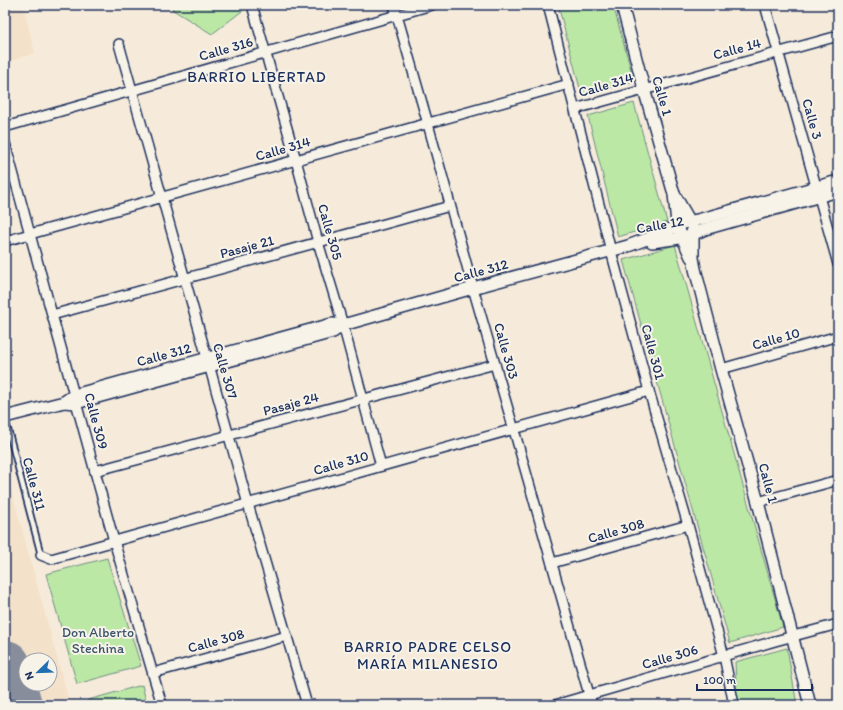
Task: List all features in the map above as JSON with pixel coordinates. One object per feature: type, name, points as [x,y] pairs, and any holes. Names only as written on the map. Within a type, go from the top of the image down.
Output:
[{"type":"street","name":"Calle 305","points":[[252,5],[318,242],[343,325],[381,466]]},
{"type":"street","name":"Calle 303","points":[[394,5],[592,705]]},
{"type":"street","name":"Calle 316","points":[[5,127],[432,5]]},
{"type":"street","name":"Calle 301","points":[[548,5],[649,392],[724,656],[734,705]]},
{"type":"street","name":"Calle 1","points":[[622,5],[674,194],[678,226],[687,236],[810,705]]},
{"type":"street","name":"Calle 3","points":[[765,5],[838,264]]},
{"type":"street","name":"Calle 14","points":[[644,89],[838,36]]},
{"type":"street","name":"Calle 307","points":[[119,44],[248,504],[307,705]]},
{"type":"street","name":"Calle 314","points":[[5,241],[569,84]]},
{"type":"street","name":"Calle 314","points":[[575,108],[644,89]]},
{"type":"street","name":"Calle 309","points":[[5,143],[114,541],[162,705]]},
{"type":"street","name":"Calle 12","points":[[628,246],[687,236],[818,192],[838,181]]},
{"type":"street","name":"Calle 12","points":[[628,246],[690,222],[818,192],[838,191]]},
{"type":"street","name":"Calle 1","points":[[674,194],[692,225],[687,236]]},
{"type":"street","name":"Pasaje 21","points":[[52,315],[450,206]]},
{"type":"street","name":"Calle 312","points":[[5,418],[208,362],[333,332],[343,325],[628,246]]},
{"type":"street","name":"Calle 10","points":[[721,369],[838,336]]},
{"type":"street","name":"Pasaje 24","points":[[95,471],[495,364]]},
{"type":"street","name":"Calle 310","points":[[41,555],[50,559],[649,392]]},
{"type":"street","points":[[758,502],[838,480]]},
{"type":"street","name":"Calle 308","points":[[552,563],[688,525]]},
{"type":"street","name":"Calle 306","points":[[555,705],[838,624]]},
{"type":"street","name":"Calle 308","points":[[153,673],[286,636]]},
{"type":"lane","name":"Calle 311","points":[[5,418],[41,555]]},
{"type":"shaded area","points":[[5,5],[23,5],[35,53],[5,63]]},
{"type":"shaded area","points":[[5,467],[56,652],[18,652],[18,692],[58,692],[58,661],[70,705],[5,705]]},
{"type":"green space","points":[[172,5],[245,5],[246,8],[212,34],[173,10]]},
{"type":"green space","points":[[558,5],[613,5],[634,81],[582,96]]},
{"type":"green space","points":[[634,103],[667,222],[618,237],[588,116]]},
{"type":"green space","points":[[675,245],[783,627],[730,643],[623,260]]},
{"type":"green space","name":"Don Alberto Stechina","points":[[107,558],[141,666],[77,684],[46,574]]},
{"type":"green space","points":[[787,648],[797,705],[737,705],[735,662]]},
{"type":"green space","points":[[142,685],[147,705],[89,705],[88,700]]},
{"type":"runway","points":[[5,666],[16,705]]},
{"type":"district","name":"BARRIO LIBERTAD","points":[[257,77]]},
{"type":"district","name":"BARRIO PADRE CELSO MARÍA MILANESIO","points":[[428,656]]}]
